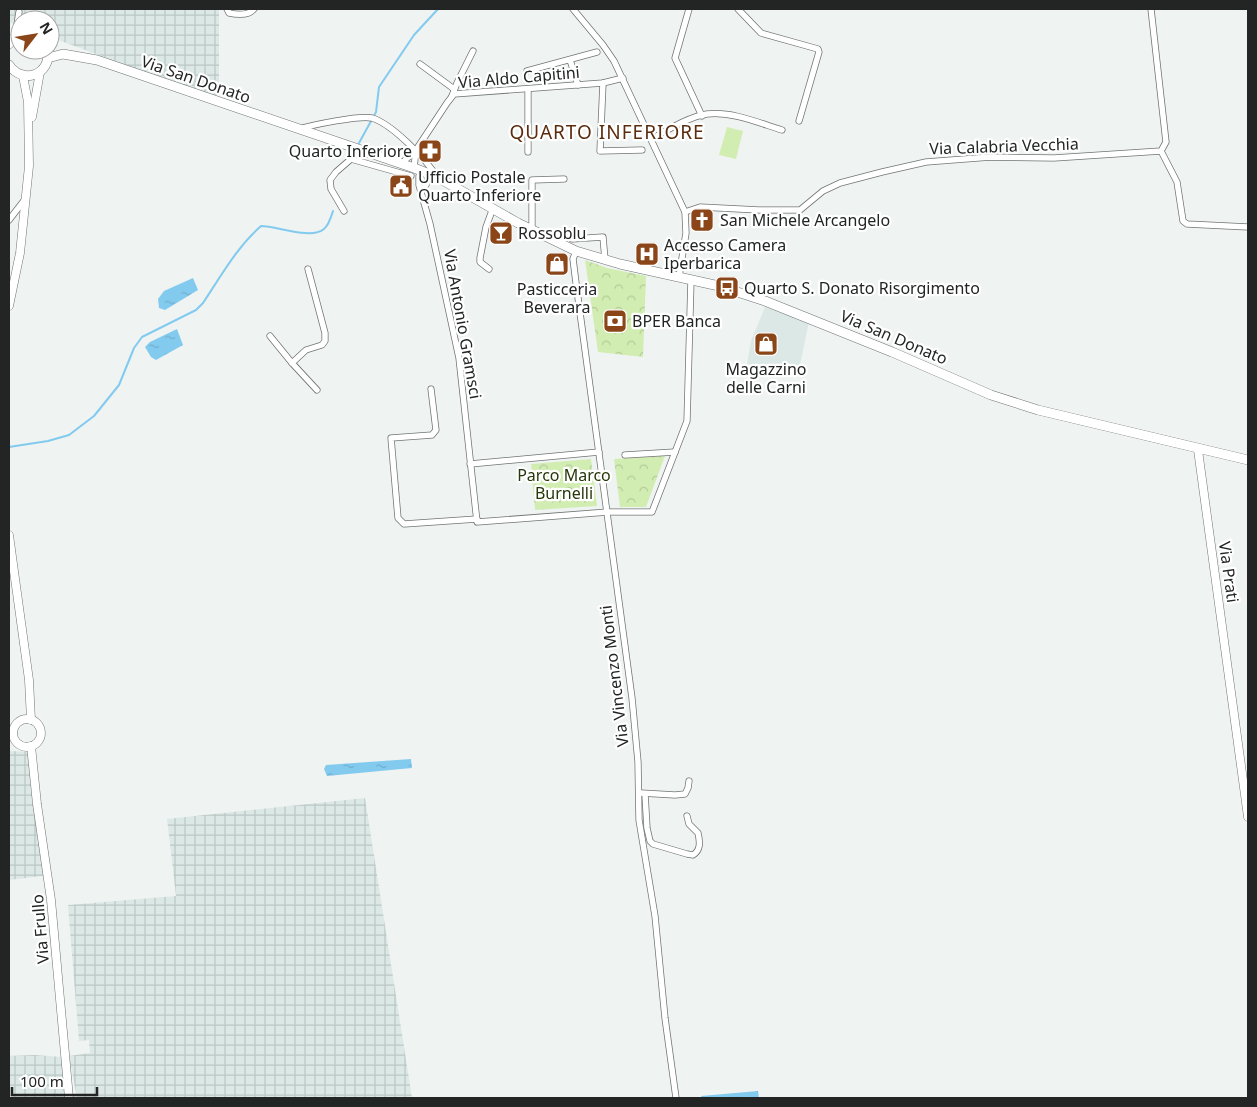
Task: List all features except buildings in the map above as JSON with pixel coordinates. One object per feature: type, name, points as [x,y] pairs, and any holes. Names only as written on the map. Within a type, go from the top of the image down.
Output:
[{"type":"main road","name":"Via San Donato","points":[[60,49],[402,163],[576,251],[605,260],[732,290],[784,308],[991,395],[1038,410],[1198,450],[1248,460]]},
{"type":"main road","name":"Via San Donato","points":[[60,54],[82,57]]},
{"type":"main road","points":[[9,65],[23,76],[35,75],[44,68],[46,60]]},
{"type":"street","points":[[227,9],[233,14],[246,14],[254,9]]},
{"type":"street","points":[[574,9],[614,61],[685,212],[686,233],[679,277]]},
{"type":"street","points":[[689,9],[676,58],[702,116]]},
{"type":"street","points":[[738,9],[761,33],[818,49],[819,52],[799,120]]},
{"type":"street","points":[[1151,9],[1166,142],[1161,151],[1178,182],[1183,221],[1187,224],[1248,227]]},
{"type":"street","points":[[452,96],[473,51]]},
{"type":"street","points":[[528,71],[597,52]]},
{"type":"street","points":[[570,60],[578,85]]},
{"type":"street","points":[[420,64],[454,89]]},
{"type":"street","points":[[30,134],[40,72]]},
{"type":"street","points":[[9,306],[20,253],[29,166],[28,102],[23,76]]},
{"type":"street","name":"Via Aldo Capitini","points":[[416,150],[452,96],[457,93],[602,83],[622,78]]},
{"type":"street","points":[[602,83],[600,151],[642,150]]},
{"type":"street","points":[[528,89],[528,152]]},
{"type":"street","points":[[651,139],[707,114],[725,114],[782,130]]},
{"type":"street","name":"Via San Donato","points":[[299,129],[358,118],[373,118],[389,128],[416,150],[430,165],[422,173]]},
{"type":"street","points":[[344,211],[331,189],[330,180],[351,159],[355,148]]},
{"type":"street","points":[[402,163],[416,150]]},
{"type":"street","name":"Via Antonio Gramsci","points":[[416,150],[426,183],[422,191],[459,358],[477,519]]},
{"type":"street","name":"Via Calabria Vecchia","points":[[685,212],[700,207],[800,210],[823,192],[840,183],[926,162],[991,157],[1054,158],[1161,151]]},
{"type":"street","points":[[351,159],[422,173]]},
{"type":"street","points":[[532,230],[532,180],[564,179]]},
{"type":"street","points":[[9,220],[26,198]]},
{"type":"street","points":[[489,269],[480,262],[480,258],[486,228],[493,208]]},
{"type":"street","points":[[572,239],[603,237],[605,260]]},
{"type":"street","name":"Via Vincenzo Monti","points":[[576,251],[573,259],[608,512],[637,743],[638,812],[655,916],[676,1098]]},
{"type":"street","points":[[292,362],[306,350],[322,345],[325,341],[325,333],[308,269]]},
{"type":"street","points":[[431,390],[436,430],[432,435],[391,438],[398,518],[404,524],[477,519],[477,522],[608,512],[652,512],[687,421],[691,280]]},
{"type":"street","points":[[270,336],[317,390]]},
{"type":"street","name":"Via Prati","points":[[1198,450],[1248,817]]},
{"type":"street","points":[[470,464],[599,452]]},
{"type":"street","points":[[625,455],[675,452]]},
{"type":"street","points":[[9,535],[30,695],[31,720]]},
{"type":"street","points":[[30,695],[28,705],[15,725],[13,740],[28,746],[37,742],[41,731],[37,724],[31,720]]},
{"type":"street","points":[[15,725],[31,720]]},
{"type":"street","name":"Via Frullo","points":[[28,746],[32,757],[36,804],[50,886],[69,1098]]},
{"type":"street","points":[[638,793],[685,794],[689,781]]},
{"type":"street","points":[[645,794],[648,837],[654,844],[693,855],[700,848],[699,838],[696,830],[689,824],[687,816]]},
{"type":"street","points":[[638,812],[646,812]]},
{"type":"shaded area","points":[[9,9],[219,9],[219,95],[212,96],[60,41],[60,10],[10,10],[9,22]]},
{"type":"shaded area","points":[[765,307],[809,322],[798,374],[747,364],[751,341]]},
{"type":"shaded area","points":[[9,751],[32,752],[47,867],[43,876],[9,880]]},
{"type":"shaded area","points":[[365,798],[412,1098],[77,1098],[69,1056],[90,1053],[89,1040],[79,1041],[68,905],[176,896],[167,819]]},
{"type":"shaded area","points":[[9,1056],[62,1057],[67,1098],[9,1098]]},
{"type":"green space","points":[[727,127],[743,131],[736,159],[719,155]]},
{"type":"green space","points":[[585,260],[607,268],[646,276],[643,357],[598,352]]},
{"type":"green space","points":[[665,456],[646,507],[620,507],[614,459]]},
{"type":"green space","name":"Parco Marco Burnelli","points":[[591,459],[597,506],[535,510],[531,464]]},
{"type":"water","points":[[193,278],[198,290],[165,310],[159,308],[158,299],[164,291]]},
{"type":"water","points":[[177,329],[183,345],[156,360],[151,357],[145,347],[150,342]]},
{"type":"water","points":[[411,759],[412,768],[327,776],[324,769],[326,765]]},
{"type":"water","points":[[758,1091],[759,1098],[702,1098],[701,1096]]},
{"type":"waterway","points":[[359,143],[376,112],[379,87],[414,35],[438,9]]},
{"type":"waterway","points":[[9,447],[48,441],[69,435],[94,416],[119,385],[134,348],[142,337],[196,310],[203,303],[237,252],[261,226],[303,233],[318,232],[324,229],[330,221],[333,211]]},
{"type":"place","name":"Quarto Inferiore","points":[[430,151]]},
{"type":"place","name":"Ufficio Postale Quarto Inferiore","points":[[401,186]]},
{"type":"place","name":"San Michele Arcangelo","points":[[702,220]]},
{"type":"place","name":"Rossoblu","points":[[501,233]]},
{"type":"place","name":"Accesso Camera Iperbarica","points":[[647,254]]},
{"type":"place","name":"Pasticceria Beverara","points":[[557,264]]},
{"type":"place","name":"Quarto S. Donato Risorgimento","points":[[727,288]]},
{"type":"place","name":"BPER Banca","points":[[615,321]]},
{"type":"place","name":"Magazzino delle Carni","points":[[766,344]]},
{"type":"district","name":"QUARTO INFERIORE","points":[[607,132]]}]
